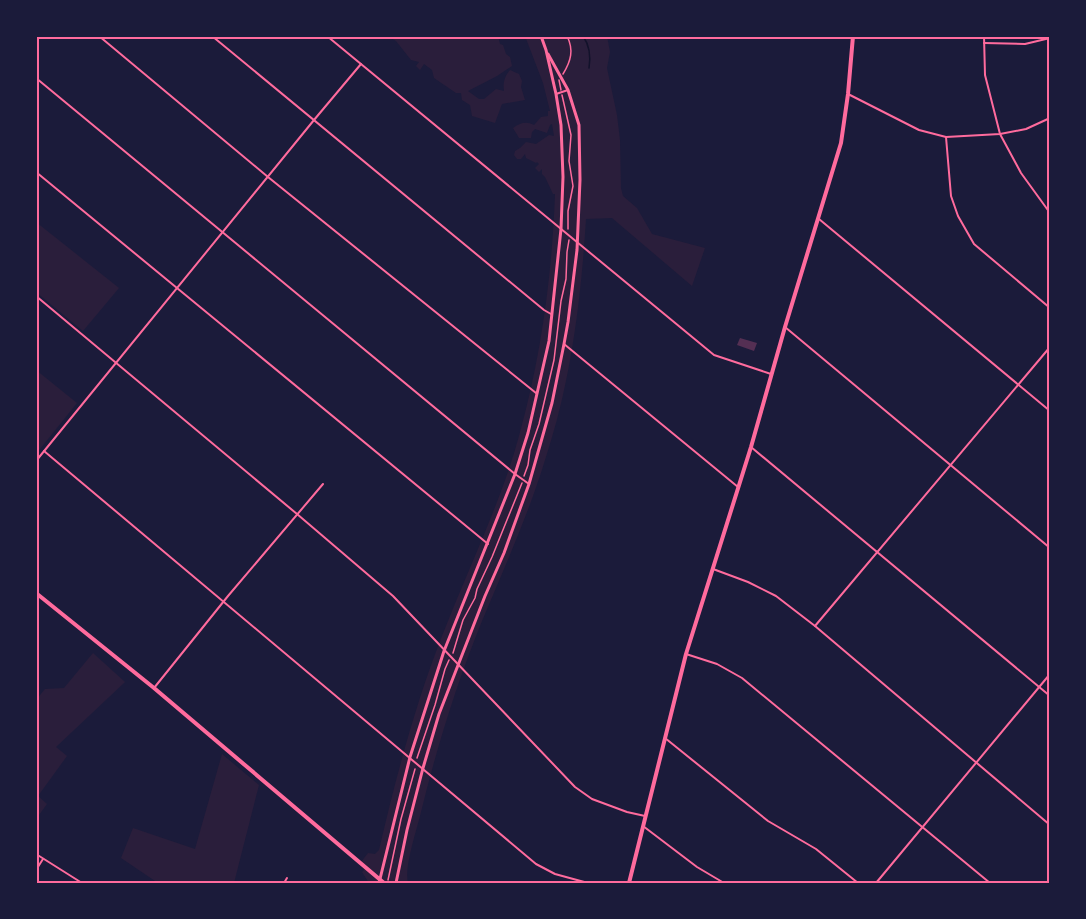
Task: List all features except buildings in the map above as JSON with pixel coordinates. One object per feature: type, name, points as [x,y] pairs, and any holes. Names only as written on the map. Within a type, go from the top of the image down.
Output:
[{"type":"main road","points":[[629,883],[686,654],[751,447],[841,143],[853,36]]},
{"type":"main road","points":[[36,595],[154,688],[383,882]]},
{"type":"street","points":[[99,36],[268,177],[536,393]]},
{"type":"street","points":[[212,36],[545,311],[553,314]]},
{"type":"street","points":[[327,36],[714,355],[772,374]]},
{"type":"street","points":[[383,882],[410,757],[444,651],[515,474],[528,433],[549,341],[561,229],[563,177],[561,125],[556,94],[541,36]]},
{"type":"street","points":[[984,36],[985,75],[1000,134],[1021,173],[1049,210]]},
{"type":"street","points":[[984,43],[1025,44],[1050,38]]},
{"type":"street","points":[[396,883],[407,830],[439,714],[504,553],[529,484],[552,403],[568,322],[580,180],[579,125],[568,90],[546,50]]},
{"type":"street","points":[[36,461],[361,64]]},
{"type":"street","points":[[36,78],[529,484]]},
{"type":"street","points":[[556,94],[568,90]]},
{"type":"street","points":[[848,94],[919,130],[946,137],[1000,134],[1026,129],[1050,118]]},
{"type":"street","points":[[946,137],[951,196],[958,216],[974,244],[1050,308]]},
{"type":"street","points":[[36,172],[488,544]]},
{"type":"street","points":[[819,219],[1050,411]]},
{"type":"street","points":[[36,296],[393,596],[575,787],[592,799],[645,816]]},
{"type":"street","points":[[785,327],[1050,548]]},
{"type":"street","points":[[564,344],[738,487]]},
{"type":"street","points":[[815,626],[1050,346]]},
{"type":"street","points":[[751,447],[1050,696]]},
{"type":"street","points":[[44,451],[536,864],[555,874],[588,883]]},
{"type":"street","points":[[154,688],[323,484]]},
{"type":"street","points":[[713,569],[748,582],[776,596],[815,626],[1050,825]]},
{"type":"street","points":[[686,654],[717,664],[742,678],[990,883]]},
{"type":"street","points":[[876,883],[1050,674]]},
{"type":"street","points":[[665,738],[768,821],[816,849],[858,883]]},
{"type":"street","points":[[643,826],[697,867],[724,883]]},
{"type":"street","points":[[36,854],[82,883]]},
{"type":"street","points":[[36,870],[44,859]]},
{"type":"street","points":[[284,883],[287,878]]},
{"type":"path","points":[[563,75],[572,54],[567,36]]},
{"type":"path","points":[[560,79],[558,81],[560,88]]},
{"type":"path","points":[[563,97],[570,135],[569,161],[573,186],[568,211],[568,228]]},
{"type":"path","points":[[525,475],[554,360],[569,241]]},
{"type":"path","points":[[452,654],[463,620],[475,598],[521,484]]},
{"type":"path","points":[[416,758],[449,660]]},
{"type":"path","points":[[383,882],[415,767]]},
{"type":"shaded area","points":[[388,36],[498,36],[500,44],[510,57],[512,66],[468,91],[479,99],[484,99],[496,89],[504,91],[504,80],[510,70],[519,74],[525,100],[502,104],[495,123],[472,116],[470,105],[462,100],[461,93],[456,93],[434,78],[432,70],[424,64],[420,70],[416,66],[419,62],[411,60],[396,41]]},
{"type":"shaded area","points":[[525,36],[607,36],[610,52],[607,68],[617,115],[623,196],[637,208],[652,234],[705,248],[692,286],[612,218],[586,219],[573,341],[554,431],[531,501],[482,621],[447,718],[411,850],[408,883],[369,883],[362,872],[367,867],[361,862],[368,853],[375,854],[379,850],[399,768],[423,688],[511,462],[527,406],[539,346],[548,286],[555,194],[542,174],[542,169],[539,172],[535,168],[539,164],[537,162],[526,158],[525,154],[521,159],[517,159],[514,155],[515,151],[526,142],[536,144],[549,135],[554,136],[552,124],[547,133],[535,129],[531,138],[519,138],[513,128],[523,123],[534,125],[541,117],[548,116],[548,111],[550,111],[543,83]]},
{"type":"shaded area","points":[[36,222],[119,288],[83,331],[36,292]]},
{"type":"shaded area","points":[[36,370],[77,403],[36,454]]},
{"type":"shaded area","points":[[93,653],[125,682],[56,747],[67,756],[38,796],[47,804],[39,815],[36,812],[36,700],[45,689],[64,688]]},
{"type":"shaded area","points":[[222,754],[259,785],[234,883],[158,883],[121,858],[133,828],[195,849]]},
{"type":"waterway","points":[[583,36],[589,51],[589,68]]}]
